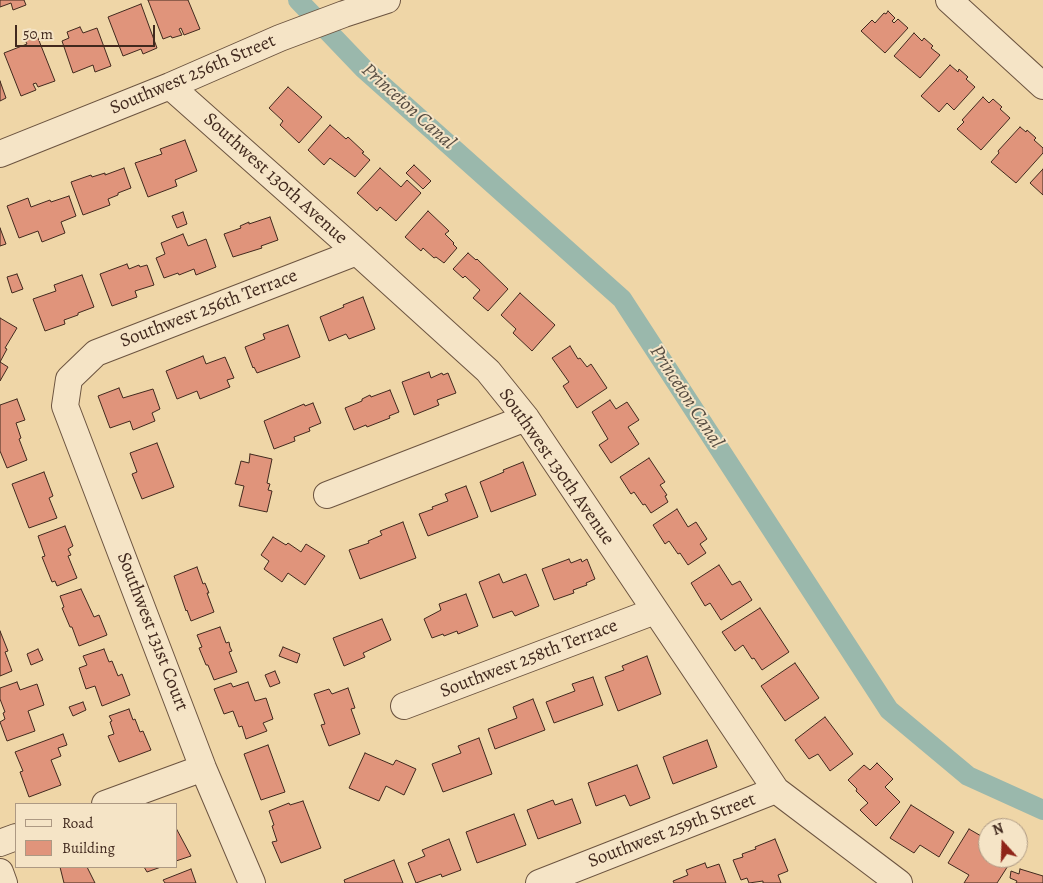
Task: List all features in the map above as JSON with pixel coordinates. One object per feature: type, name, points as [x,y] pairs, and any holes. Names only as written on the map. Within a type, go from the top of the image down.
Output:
[{"type":"street","name":"Southwest 256th Street","points":[[0,154],[170,86],[280,38],[386,0]]},
{"type":"street","points":[[949,0],[1043,86]]},
{"type":"street","name":"Southwest 130th Avenue","points":[[170,86],[357,252],[488,372],[526,418],[776,790],[899,883]]},
{"type":"street","name":"Southwest 256th Terrace","points":[[69,379],[96,353],[357,252]]},
{"type":"street","name":"Southwest 131st Court","points":[[69,379],[66,406],[203,768],[252,883]]},
{"type":"street","points":[[327,495],[526,418]]},
{"type":"street","name":"Southwest 258th Terrace","points":[[404,706],[655,611]]},
{"type":"street","points":[[108,803],[203,768]]},
{"type":"street","name":"Southwest 259th Street","points":[[539,883],[776,790]]},
{"type":"street","points":[[0,843],[15,837]]},
{"type":"street","points":[[0,872],[4,883]]},
{"type":"building","points":[[0,0],[24,0],[26,5],[13,10],[11,3],[0,7]]},
{"type":"building","points":[[148,0],[188,0],[200,29],[184,35],[181,28],[179,29],[182,35],[163,39]]},
{"type":"building","points":[[141,4],[157,48],[143,54],[141,49],[123,56],[108,17]]},
{"type":"building","points":[[888,11],[895,18],[892,21],[894,23],[898,19],[908,28],[885,53],[861,31],[872,20],[875,23]]},
{"type":"building","points":[[80,27],[83,33],[97,28],[111,66],[95,72],[93,65],[73,73],[62,41],[69,38],[67,32]]},
{"type":"building","points":[[36,33],[55,81],[38,87],[36,83],[33,84],[36,90],[21,96],[4,53],[27,44],[24,38]]},
{"type":"building","points":[[914,33],[922,41],[924,38],[933,46],[931,48],[940,55],[920,78],[894,56]]},
{"type":"building","points":[[950,65],[958,72],[959,69],[975,87],[954,110],[947,103],[939,112],[921,96]]},
{"type":"building","points":[[0,81],[6,98],[0,101]]},
{"type":"building","points":[[288,87],[322,117],[299,143],[280,125],[283,121],[269,108]]},
{"type":"building","points":[[983,97],[989,103],[993,99],[1010,118],[981,150],[957,129],[964,122],[962,120]]},
{"type":"building","points":[[330,125],[346,139],[348,137],[370,160],[355,177],[330,158],[324,165],[308,150]]},
{"type":"building","points":[[1020,127],[1036,138],[1034,140],[1043,148],[1043,153],[1016,183],[991,162],[999,153],[998,151]]},
{"type":"building","points":[[185,140],[197,171],[175,180],[177,186],[148,197],[135,163],[162,154],[160,149]]},
{"type":"building","points":[[414,165],[431,181],[423,189],[406,173]]},
{"type":"building","points":[[124,168],[131,188],[108,199],[110,205],[83,215],[71,182],[91,175],[92,177],[105,173],[105,175]]},
{"type":"building","points":[[380,168],[401,187],[407,180],[421,193],[396,221],[380,207],[377,211],[357,193]]},
{"type":"building","points":[[1043,169],[1043,195],[1030,183]]},
{"type":"building","points":[[69,196],[76,216],[61,222],[65,233],[42,242],[38,231],[19,238],[7,206],[28,198],[31,207]]},
{"type":"building","points":[[428,211],[449,231],[445,234],[457,248],[444,263],[436,257],[434,258],[423,248],[421,251],[405,237]]},
{"type":"building","points":[[183,212],[187,224],[177,228],[172,216]]},
{"type":"building","points":[[270,217],[278,240],[261,246],[262,248],[233,257],[224,234],[241,228],[240,226],[249,222],[249,224]]},
{"type":"building","points":[[0,228],[6,244],[0,246]]},
{"type":"building","points":[[183,234],[188,246],[206,239],[216,267],[196,275],[194,269],[164,278],[156,258],[165,254],[161,243]]},
{"type":"building","points":[[468,253],[477,259],[508,289],[488,311],[473,298],[480,290],[465,276],[463,278],[453,269]]},
{"type":"building","points":[[127,264],[129,269],[139,265],[140,267],[147,265],[154,285],[135,291],[137,297],[112,306],[100,274]]},
{"type":"building","points":[[17,274],[23,289],[12,293],[7,277]]},
{"type":"building","points":[[82,275],[94,307],[64,320],[65,324],[45,331],[33,299],[56,291],[54,285]]},
{"type":"building","points":[[520,293],[555,325],[532,351],[513,333],[516,329],[501,315]]},
{"type":"building","points":[[363,297],[375,329],[349,339],[346,334],[329,341],[320,317]]},
{"type":"building","points":[[0,318],[17,328],[5,348],[7,349],[0,362]]},
{"type":"building","points":[[288,325],[300,357],[257,373],[253,368],[245,347],[265,339],[263,334]]},
{"type":"building","points":[[570,346],[578,359],[580,358],[587,367],[591,364],[607,388],[577,408],[563,386],[569,382],[552,358]]},
{"type":"building","points":[[203,356],[206,364],[225,357],[234,378],[227,380],[230,387],[200,399],[197,391],[177,399],[166,371]]},
{"type":"building","points":[[0,362],[8,367],[0,381]]},
{"type":"building","points":[[429,372],[431,378],[442,373],[443,375],[448,373],[456,393],[437,400],[439,405],[414,415],[402,382]]},
{"type":"building","points":[[119,388],[123,398],[153,389],[160,409],[152,413],[155,421],[133,430],[130,421],[110,428],[98,396]]},
{"type":"building","points":[[390,390],[399,412],[389,416],[390,418],[354,430],[345,408],[362,401],[362,399],[370,395],[371,397]]},
{"type":"building","points":[[17,399],[25,420],[16,423],[21,438],[19,439],[27,460],[7,468],[0,451],[0,405]]},
{"type":"building","points":[[610,400],[616,409],[627,402],[639,420],[628,427],[639,444],[611,463],[599,445],[608,439],[592,412]]},
{"type":"building","points":[[313,403],[321,423],[309,428],[310,431],[294,437],[295,441],[274,449],[264,421],[304,404],[305,406]]},
{"type":"building","points":[[157,443],[174,487],[142,499],[132,474],[137,472],[130,453]]},
{"type":"building","points":[[250,454],[272,459],[267,483],[270,484],[268,490],[272,491],[267,512],[239,506],[244,486],[235,484],[241,461],[249,463]]},
{"type":"building","points":[[649,458],[665,482],[660,485],[667,495],[665,496],[668,502],[651,513],[634,492],[631,494],[620,477]]},
{"type":"building","points":[[523,462],[536,495],[491,512],[480,482]]},
{"type":"building","points":[[44,472],[53,496],[49,498],[57,518],[29,528],[12,484]]},
{"type":"building","points":[[466,486],[478,517],[428,536],[419,514],[448,501],[445,494]]},
{"type":"building","points":[[677,509],[688,527],[696,522],[707,539],[700,544],[706,553],[688,565],[669,541],[665,544],[653,525]]},
{"type":"building","points":[[403,522],[416,558],[360,579],[349,550],[369,543],[368,541],[382,535],[380,531]]},
{"type":"building","points":[[65,526],[73,546],[68,549],[71,555],[68,556],[77,578],[57,586],[55,581],[52,582],[42,557],[45,556],[38,536]]},
{"type":"building","points":[[273,537],[286,545],[288,543],[301,552],[306,544],[325,556],[305,585],[288,573],[282,582],[264,569],[269,561],[261,555]]},
{"type":"building","points":[[569,559],[571,563],[581,559],[582,562],[587,559],[595,579],[586,583],[587,585],[573,590],[574,593],[554,600],[542,569]]},
{"type":"building","points":[[719,565],[732,585],[740,581],[752,600],[721,620],[710,603],[705,606],[691,583]]},
{"type":"building","points":[[197,567],[203,584],[205,583],[209,593],[207,593],[214,612],[191,621],[174,576]]},
{"type":"building","points":[[499,574],[503,583],[526,574],[539,606],[515,616],[512,611],[493,618],[479,582]]},
{"type":"building","points":[[81,589],[94,617],[99,615],[107,635],[79,646],[62,608],[64,607],[60,596]]},
{"type":"building","points":[[466,594],[478,626],[458,634],[457,631],[432,638],[424,619],[441,610],[439,604]]},
{"type":"building","points":[[760,608],[789,652],[762,670],[743,645],[735,651],[722,632]]},
{"type":"building","points":[[382,619],[391,640],[363,653],[365,657],[344,666],[333,638]]},
{"type":"building","points":[[220,627],[226,643],[229,642],[232,651],[229,652],[237,672],[214,680],[199,648],[202,647],[197,635]]},
{"type":"building","points":[[0,631],[8,651],[5,652],[12,671],[0,676]]},
{"type":"building","points":[[283,647],[300,654],[297,663],[279,656]]},
{"type":"building","points":[[38,649],[43,660],[31,665],[27,654]]},
{"type":"building","points":[[104,649],[109,662],[112,661],[118,676],[122,674],[130,695],[102,706],[95,686],[86,689],[79,668],[87,665],[83,656]]},
{"type":"building","points":[[647,656],[661,694],[618,711],[605,677],[624,670],[622,666]]},
{"type":"building","points":[[795,663],[819,698],[785,721],[761,686]]},
{"type":"building","points":[[275,671],[280,683],[270,687],[265,675]]},
{"type":"building","points":[[593,677],[603,705],[554,723],[546,702],[575,691],[572,684]]},
{"type":"building","points":[[17,682],[20,690],[37,684],[44,705],[28,711],[35,731],[7,741],[0,722],[5,719],[3,713],[5,712],[0,699],[0,688]]},
{"type":"building","points":[[248,682],[255,701],[266,698],[273,719],[263,723],[267,731],[246,739],[242,726],[239,727],[233,711],[224,714],[214,689],[231,683],[233,687]]},
{"type":"building","points":[[348,688],[355,708],[351,709],[360,734],[329,746],[321,725],[325,724],[314,694],[329,689],[332,694]]},
{"type":"building","points":[[533,699],[545,730],[495,749],[488,729],[517,718],[513,707]]},
{"type":"building","points":[[83,702],[86,710],[73,716],[69,707]]},
{"type":"building","points":[[129,709],[140,732],[143,731],[151,750],[119,762],[108,736],[114,734],[110,722],[112,721],[109,716]]},
{"type":"building","points":[[825,717],[853,754],[830,771],[818,754],[809,759],[795,740]]},
{"type":"building","points":[[63,734],[67,745],[58,748],[61,756],[51,760],[61,785],[29,797],[20,772],[23,771],[15,752]]},
{"type":"building","points":[[479,738],[492,774],[443,792],[432,764],[461,753],[458,746]]},
{"type":"building","points":[[707,740],[717,767],[673,784],[663,757]]},
{"type":"building","points":[[268,745],[285,792],[261,800],[244,754]]},
{"type":"building","points":[[365,753],[393,765],[396,760],[416,769],[404,795],[386,786],[379,801],[349,788]]},
{"type":"building","points":[[877,763],[893,779],[885,787],[900,802],[876,826],[860,810],[868,803],[848,780],[864,765],[870,770]]},
{"type":"building","points":[[637,765],[650,798],[630,806],[625,795],[596,806],[588,783]]},
{"type":"building","points":[[572,799],[581,823],[538,839],[527,810],[553,800],[555,805]]},
{"type":"building","points":[[303,801],[321,848],[281,863],[272,842],[277,841],[269,811],[289,803],[290,805]]},
{"type":"building","points":[[911,805],[954,832],[939,857],[920,845],[914,853],[890,838]]},
{"type":"building","points":[[514,814],[526,845],[477,863],[466,832]]},
{"type":"building","points":[[969,829],[978,834],[978,868],[1007,868],[997,883],[964,883],[969,875],[948,863]]},
{"type":"building","points":[[178,832],[191,856],[178,860]]},
{"type":"building","points":[[449,839],[461,870],[442,877],[441,874],[416,883],[408,863],[425,856],[422,850]]},
{"type":"building","points":[[775,839],[788,871],[778,875],[781,883],[763,883],[763,881],[749,883],[747,878],[741,880],[733,860],[743,857],[742,854],[756,849],[755,847]]},
{"type":"building","points":[[394,860],[403,883],[345,883],[344,880]]},
{"type":"building","points":[[705,863],[707,868],[719,864],[726,883],[674,883],[673,881],[688,875],[686,870]]},
{"type":"building","points":[[60,868],[88,868],[95,883],[64,883]]},
{"type":"building","points":[[145,868],[158,868],[147,872]]},
{"type":"building","points":[[191,869],[196,883],[165,883],[163,880]]},
{"type":"building","points":[[1020,869],[1043,876],[1043,883],[1016,883],[1017,881],[1010,878],[1011,871],[1019,874]]},
{"type":"waterway","name":"Princeton Canal","points":[[298,0],[364,69],[622,299],[889,710],[968,776],[1043,810]]}]
